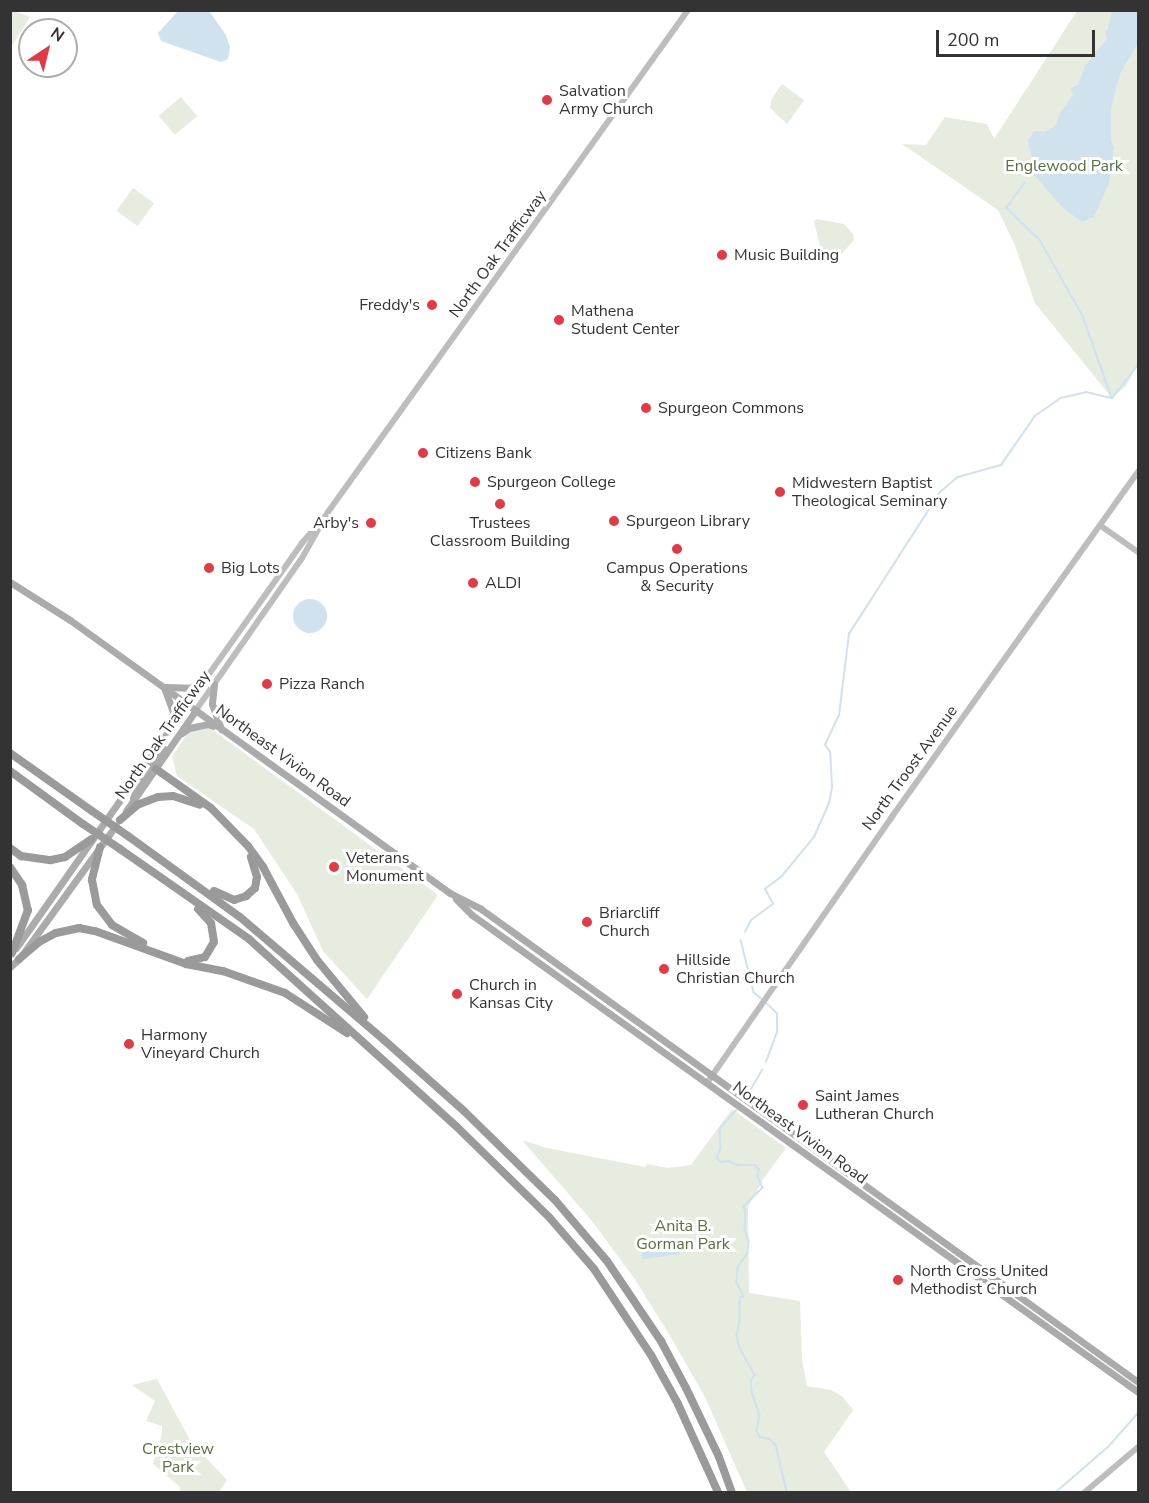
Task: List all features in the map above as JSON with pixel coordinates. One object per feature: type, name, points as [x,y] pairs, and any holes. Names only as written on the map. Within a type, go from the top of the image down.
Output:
[{"type":"highway","points":[[10,753],[240,917],[384,1040],[464,1112],[555,1200],[608,1261],[661,1341],[686,1388],[732,1492]]},
{"type":"highway","points":[[156,769],[211,808],[249,846],[317,960],[384,1040]]},
{"type":"highway","points":[[10,772],[249,939],[504,1170],[594,1269],[651,1355],[678,1404],[717,1492]]},
{"type":"highway","points":[[120,820],[137,805],[158,797],[173,796],[189,800],[215,818],[251,855],[257,877],[255,888],[246,896],[234,900],[188,879]]},
{"type":"highway","points":[[10,848],[21,856],[51,860],[65,857],[92,839]]},
{"type":"highway","points":[[100,847],[92,887],[97,905],[106,919],[134,939],[163,952],[188,961],[202,959],[213,945],[212,923],[170,882]]},
{"type":"highway","points":[[10,867],[22,885],[28,910],[14,956]]},
{"type":"highway","points":[[14,956],[56,933],[79,928],[95,931],[186,964],[231,974],[285,993],[362,1041]]},
{"type":"main road","name":"North Oak Trafficway","points":[[14,956],[120,820],[302,558],[328,512],[688,10]]},
{"type":"main road","name":"North Troost Avenue","points":[[707,1083],[1138,472]]},
{"type":"main road","name":"North Oak Trafficway","points":[[10,967],[14,956],[92,839],[316,524],[328,512]]},
{"type":"main road","points":[[1101,525],[1138,552]]},
{"type":"main road","name":"Northeast Vivion Road","points":[[10,582],[70,620],[450,893],[481,909],[1138,1382]]},
{"type":"main road","points":[[170,729],[173,712],[164,687],[189,688],[206,679]]},
{"type":"main road","points":[[214,684],[212,704],[221,729]]},
{"type":"main road","points":[[132,803],[135,789],[181,724],[188,705]]},
{"type":"main road","points":[[179,735],[189,728],[208,724],[221,729]]},
{"type":"main road","name":"Northeast Vivion Road","points":[[450,893],[472,915],[1138,1392]]},
{"type":"main road","points":[[954,1260],[967,1258]]},
{"type":"main road","points":[[1084,1492],[1138,1447]]},
{"type":"green space","points":[[10,11],[30,17],[18,18],[18,36],[11,47]]},
{"type":"green space","name":"Englewood Park","points":[[1077,11],[1138,11],[1138,364],[1126,386],[1112,398],[1035,303],[1014,243],[998,210],[902,144],[926,145],[945,117],[987,124],[994,139]]},
{"type":"green space","points":[[782,84],[804,100],[787,124],[770,108],[772,98]]},
{"type":"green space","points":[[181,97],[197,116],[175,135],[159,116]]},
{"type":"green space","points":[[133,188],[154,203],[138,226],[117,211]]},
{"type":"green space","points":[[817,219],[844,224],[853,234],[854,240],[839,257],[821,250],[814,221]]},
{"type":"green space","points":[[206,725],[438,895],[367,999],[323,951],[297,894],[254,829],[177,776],[172,757],[189,731]]},
{"type":"green space","name":"Anita B. Gorman Park","points":[[732,1109],[786,1148],[764,1178],[748,1207],[749,1293],[800,1301],[802,1360],[807,1386],[831,1390],[842,1396],[853,1410],[824,1452],[851,1492],[747,1492],[705,1397],[634,1278],[592,1221],[522,1140],[547,1148],[645,1167],[647,1164],[668,1168],[691,1165]]},
{"type":"green space","name":"Crestview Park","points":[[157,1379],[191,1442],[227,1480],[219,1492],[181,1492],[179,1486],[153,1464],[162,1434],[162,1426],[146,1421],[155,1401],[132,1385]]},
{"type":"water","points":[[178,11],[209,11],[226,35],[230,48],[228,59],[221,62],[161,41],[158,33]]},
{"type":"water","points":[[1112,11],[1138,11],[1138,43],[1120,74],[1111,108],[1111,141],[1114,147],[1109,183],[1094,217],[1082,222],[1062,207],[1031,171],[1033,165],[1028,140],[1035,131],[1045,132],[1057,124],[1059,114],[1073,96],[1071,88],[1078,85],[1085,66],[1107,39],[1105,31],[1108,29]]},
{"type":"water","points":[[310,599],[322,604],[327,616],[322,628],[310,633],[298,628],[293,616],[298,604]]},
{"type":"water","points":[[678,1240],[680,1254],[642,1259],[640,1245]]},
{"type":"waterway","points":[[1025,183],[1007,208],[1040,240],[1083,316],[1112,398]]},
{"type":"waterway","points":[[745,932],[751,920],[773,904],[765,889],[782,876],[814,837],[829,804],[832,787],[830,752],[825,745],[839,715],[849,634],[940,492],[958,477],[1001,465],[1035,416],[1061,398],[1086,392],[1112,398],[1138,365]]},
{"type":"waterway","points":[[741,940],[754,992],[763,1000]]},
{"type":"waterway","points":[[766,1003],[777,1014],[777,1032],[766,1062]]},
{"type":"waterway","points":[[747,1096],[762,1070]]},
{"type":"waterway","points":[[737,1110],[720,1129],[721,1149],[717,1158],[721,1162],[755,1165],[759,1169],[758,1176],[763,1188],[744,1207],[745,1230],[749,1241],[748,1253],[738,1268],[737,1283],[744,1296],[740,1298],[737,1336],[740,1348],[755,1375],[751,1382],[760,1415],[757,1431],[760,1437],[770,1439],[776,1445],[787,1492]]},
{"type":"waterway","points":[[1056,1492],[1109,1446],[1138,1413]]},
{"type":"place","name":"Salvation Army Church","points":[[547,100]]},
{"type":"place","name":"Music Building","points":[[722,255]]},
{"type":"place","name":"Freddy's","points":[[432,305]]},
{"type":"place","name":"Mathena Student Center","points":[[559,320]]},
{"type":"place","name":"Spurgeon Commons","points":[[646,408]]},
{"type":"place","name":"Citizens Bank","points":[[423,453]]},
{"type":"place","name":"Spurgeon College","points":[[475,482]]},
{"type":"place","name":"Midwestern Baptist Theological Seminary","points":[[780,492]]},
{"type":"place","name":"Trustees Classroom Building","points":[[500,504]]},
{"type":"place","name":"Spurgeon Library","points":[[614,521]]},
{"type":"place","name":"Arby's","points":[[371,523]]},
{"type":"place","name":"Campus Operations & Security","points":[[677,549]]},
{"type":"place","name":"Big Lots","points":[[209,568]]},
{"type":"place","name":"ALDI","points":[[473,583]]},
{"type":"place","name":"Pizza Ranch","points":[[267,684]]},
{"type":"place","name":"Veterans Monument","points":[[334,867]]},
{"type":"place","name":"Briarcliff Church","points":[[587,922]]},
{"type":"place","name":"Hillside Christian Church","points":[[664,969]]},
{"type":"place","name":"Church in Kansas City","points":[[457,994]]},
{"type":"place","name":"Harmony Vineyard Church","points":[[129,1044]]},
{"type":"place","name":"Saint James Lutheran Church","points":[[803,1105]]},
{"type":"place","name":"North Cross United Methodist Church","points":[[898,1280]]}]
